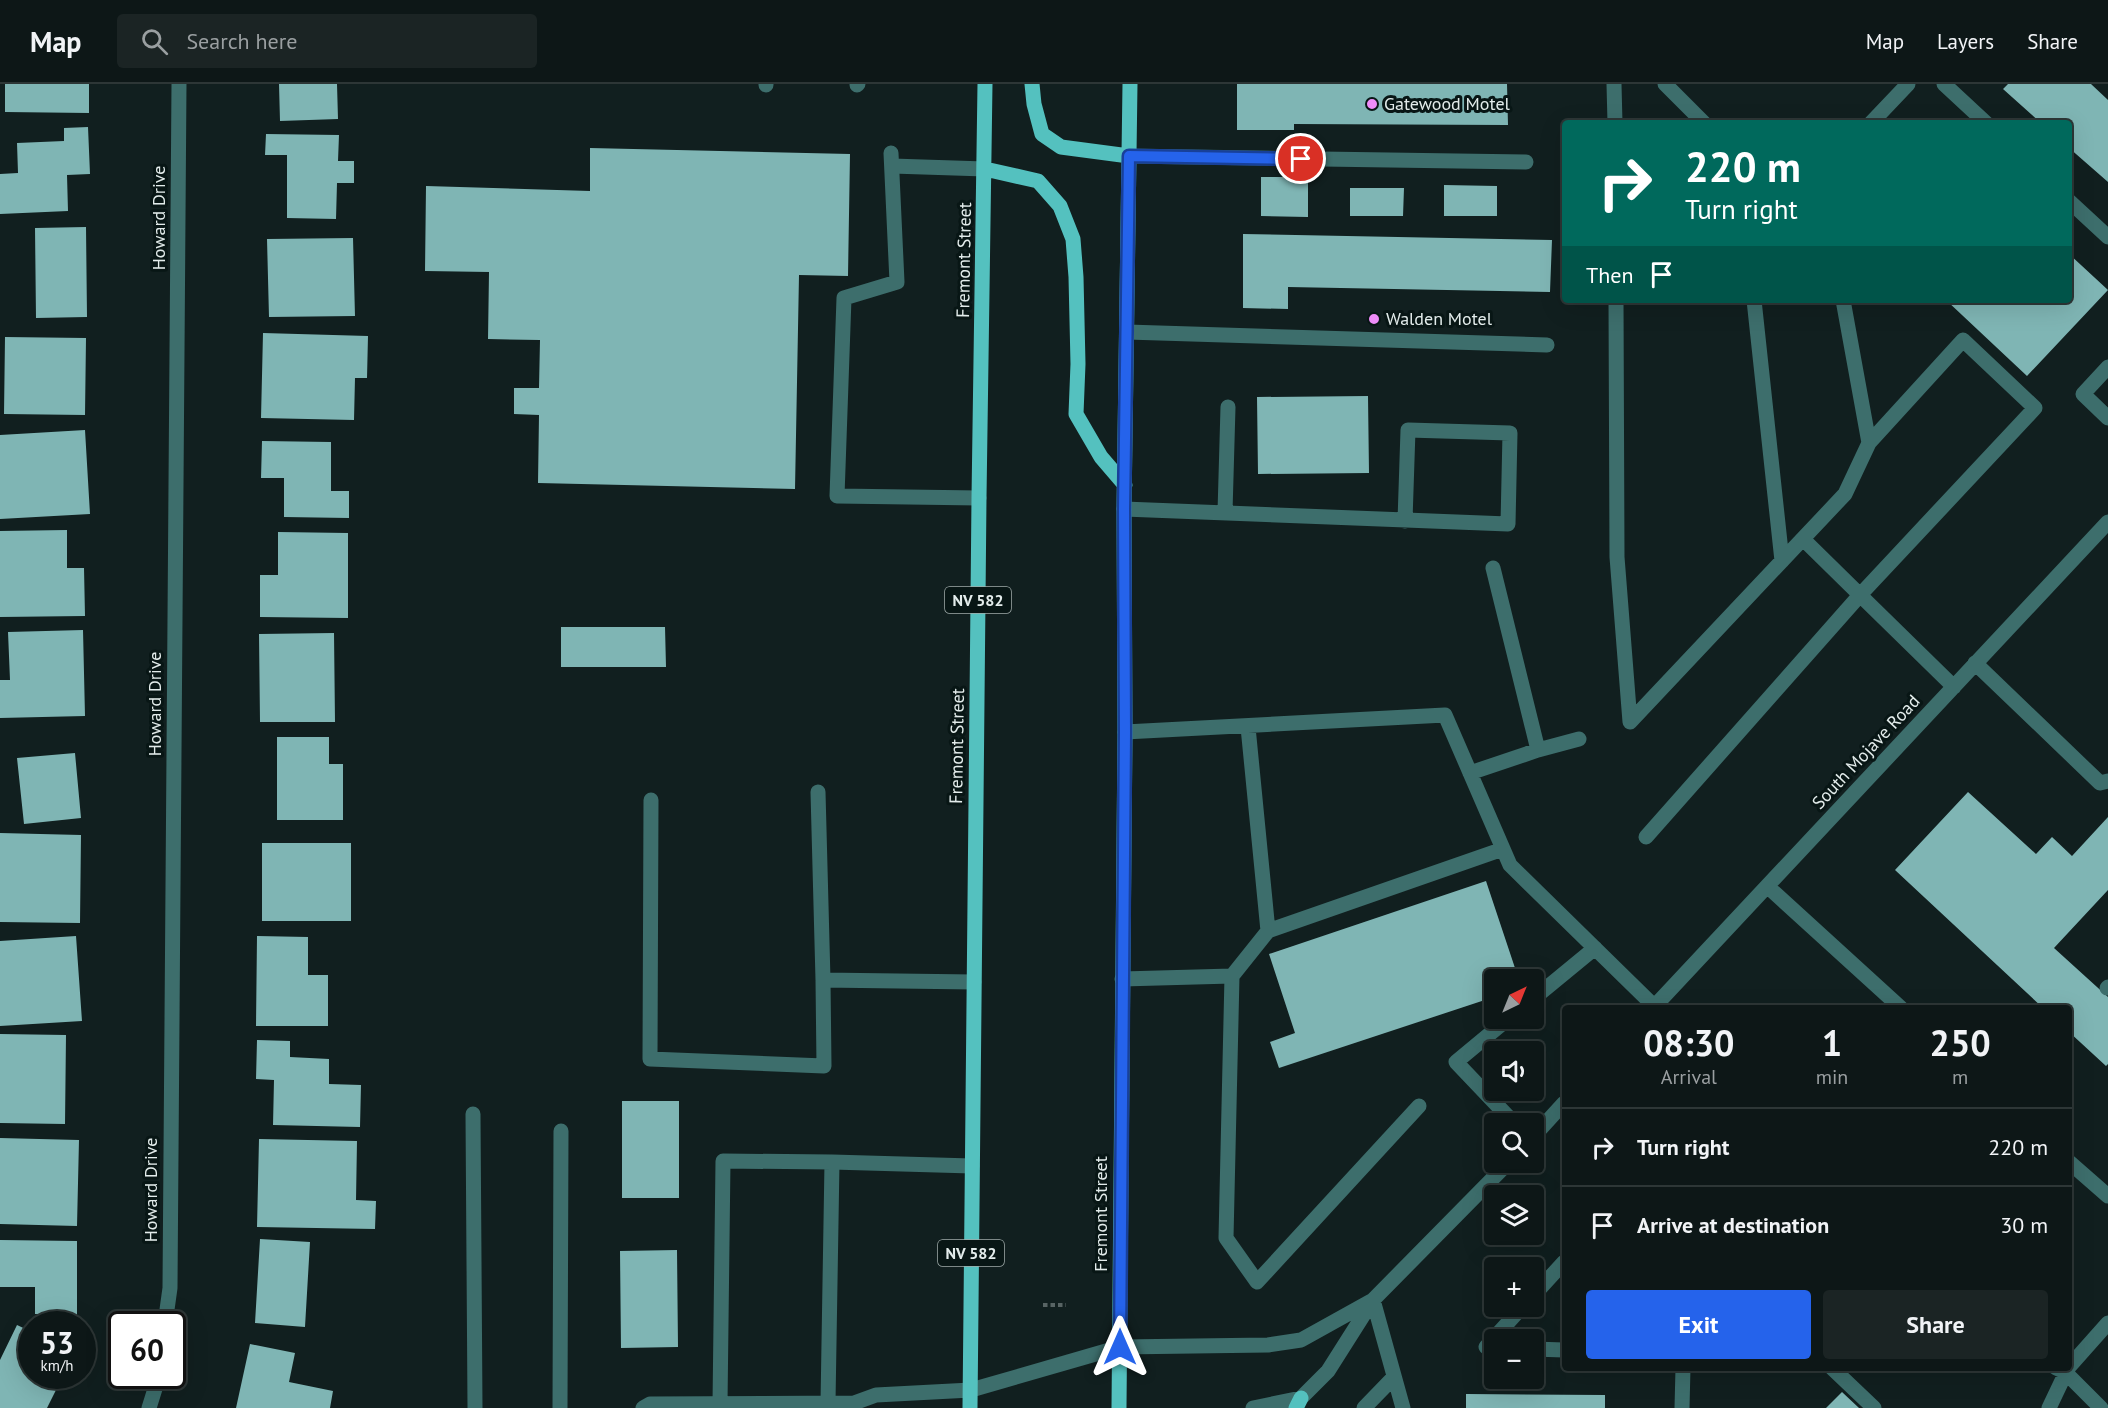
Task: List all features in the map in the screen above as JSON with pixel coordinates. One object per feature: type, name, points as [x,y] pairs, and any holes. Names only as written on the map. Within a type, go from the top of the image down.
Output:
[{"type":"main road","name":"Fremont Street","points":[[970,1408],[978,498],[985,84]]},
{"type":"main road","points":[[1032,84],[1034,104],[1042,134],[1060,147],[1129,156]]},
{"type":"main road","name":"Fremont Street","points":[[1119,1408],[1125,732],[1124,509],[1130,84]]},
{"type":"main road","points":[[985,169],[1038,181],[1060,206],[1072,239],[1076,277],[1078,364],[1076,414],[1101,458],[1125,485]]},
{"type":"street","name":"Howard Drive","points":[[167,1311],[170,1288],[179,84]]},
{"type":"street","points":[[1614,84],[1615,120]]},
{"type":"street","points":[[1665,84],[1701,120]]},
{"type":"street","points":[[1874,120],[1908,84]]},
{"type":"street","points":[[1944,84],[1983,120]]},
{"type":"street","points":[[1129,156],[1526,162]]},
{"type":"street","points":[[978,498],[837,496],[844,298],[897,282],[892,160],[985,169]]},
{"type":"street","points":[[2072,204],[2108,237]]},
{"type":"street","points":[[1616,303],[1617,557],[1630,722],[1845,494],[1869,443],[1963,340],[2035,408],[1860,595],[1646,837]]},
{"type":"street","points":[[1754,303],[1782,561]]},
{"type":"street","points":[[1844,303],[1869,443]]},
{"type":"street","points":[[1126,332],[1547,345]]},
{"type":"street","points":[[2108,367],[2083,394],[2108,418]]},
{"type":"street","points":[[1225,512],[1228,407]]},
{"type":"street","points":[[1124,509],[1225,512],[1405,520],[1508,524],[1510,433],[1408,430],[1405,520]]},
{"type":"street","name":"South Mojave Road","points":[[1658,1005],[2108,522]]},
{"type":"street","points":[[1803,539],[1954,687]]},
{"type":"street","points":[[1493,568],[1538,750]]},
{"type":"street","points":[[1976,663],[2100,783],[2108,781]]},
{"type":"street","points":[[1125,732],[1445,715],[1510,865],[1652,1005]]},
{"type":"street","points":[[1248,727],[1268,931]]},
{"type":"street","points":[[1470,773],[1579,739]]},
{"type":"street","points":[[651,800],[650,1059],[824,1066],[819,792]]},
{"type":"street","points":[[1419,1106],[1257,1282],[1226,1238],[1232,976],[1268,931],[1503,849]]},
{"type":"street","points":[[1767,886],[1898,1005]]},
{"type":"street","points":[[1544,990],[1595,948]]},
{"type":"street","points":[[1122,979],[1232,976]]},
{"type":"street","points":[[823,980],[974,982]]},
{"type":"street","points":[[1496,1029],[1456,1062],[1505,1113]]},
{"type":"street","points":[[1544,1125],[1562,1105]]},
{"type":"street","points":[[473,1114],[474,1408]]},
{"type":"street","points":[[560,1408],[561,1131]]},
{"type":"street","points":[[720,1404],[723,1161],[972,1166]]},
{"type":"street","points":[[828,1403],[832,1162]]},
{"type":"street","points":[[2072,1164],[2108,1196]]},
{"type":"street","points":[[1253,1408],[1299,1403],[1328,1371],[1373,1300],[1498,1173]]},
{"type":"street","points":[[1544,1284],[1562,1264]]},
{"type":"street","points":[[648,1407],[828,1403],[856,1406],[876,1395],[971,1390],[1120,1347],[1268,1345],[1301,1340],[1373,1300]]},
{"type":"street","points":[[1373,1300],[1403,1408]]},
{"type":"street","points":[[1502,1329],[1513,1317]]},
{"type":"street","points":[[2072,1361],[2108,1323]]},
{"type":"street","points":[[1544,1349],[1562,1350]]},
{"type":"street","points":[[1682,1408],[1683,1371]]},
{"type":"street","points":[[1835,1371],[1874,1408]]},
{"type":"street","points":[[2049,1408],[2063,1371]]},
{"type":"street","points":[[2066,1371],[2101,1408]]},
{"type":"street","points":[[1364,1408],[1394,1377]]},
{"type":"street","points":[[149,1408],[155,1389]]},
{"type":"path","points":[[1043,1305],[1066,1305]]},
{"type":"building","points":[[5,84],[89,84],[89,113],[5,112]]},
{"type":"building","points":[[279,84],[337,84],[338,119],[280,121]]},
{"type":"building","name":"Gatewood Motel","points":[[1237,84],[1507,84],[1508,125],[1294,124],[1294,130],[1237,130]]},
{"type":"building","points":[[2008,84],[2091,84],[2108,100],[2108,182],[2072,150],[2072,120],[2038,120],[2003,89]]},
{"type":"building","points":[[88,127],[90,174],[67,175],[68,211],[0,214],[0,174],[18,173],[17,143],[64,141],[64,128]]},
{"type":"building","points":[[266,134],[339,135],[338,161],[354,161],[354,183],[337,183],[336,219],[287,218],[287,155],[265,155]]},
{"type":"building","points":[[590,148],[850,154],[848,276],[799,275],[795,489],[538,483],[539,415],[514,414],[514,388],[539,388],[540,340],[488,339],[489,272],[425,271],[426,186],[590,191]]},
{"type":"building","points":[[1261,177],[1308,177],[1308,217],[1261,216]]},
{"type":"building","points":[[1444,185],[1497,186],[1497,216],[1444,216]]},
{"type":"building","points":[[1350,188],[1404,188],[1403,216],[1350,216]]},
{"type":"building","points":[[86,227],[87,317],[36,318],[35,228]]},
{"type":"building","points":[[1243,234],[1552,240],[1550,292],[1288,287],[1288,309],[1243,308]]},
{"type":"building","points":[[353,238],[355,316],[269,317],[267,239]]},
{"type":"building","points":[[2072,257],[2108,290],[2027,376],[1949,303],[2072,303]]},
{"type":"building","points":[[263,333],[368,336],[367,378],[355,378],[354,420],[261,418]]},
{"type":"building","points":[[5,337],[86,338],[85,415],[4,414]]},
{"type":"building","points":[[1368,396],[1369,473],[1258,474],[1257,397]]},
{"type":"building","points":[[85,430],[90,514],[0,519],[0,435]]},
{"type":"building","points":[[262,441],[331,442],[331,491],[349,491],[349,518],[284,517],[284,478],[261,478]]},
{"type":"building","points":[[67,530],[67,568],[84,568],[85,616],[0,617],[0,531]]},
{"type":"building","points":[[278,532],[348,533],[348,618],[260,617],[260,575],[278,575]]},
{"type":"building","points":[[561,627],[665,627],[666,667],[561,667]]},
{"type":"building","points":[[83,630],[85,716],[0,718],[0,680],[10,680],[8,632]]},
{"type":"building","points":[[334,633],[335,722],[260,722],[259,634]]},
{"type":"building","points":[[277,737],[329,737],[329,764],[343,764],[343,820],[277,820]]},
{"type":"building","points":[[75,753],[81,818],[24,824],[17,758]]},
{"type":"building","points":[[1968,792],[2036,854],[2052,837],[2072,856],[2108,817],[2108,890],[2054,948],[2108,997],[2108,1064],[2106,1066],[2072,1035],[2072,1005],[2040,1005],[1895,870]]},
{"type":"building","points":[[0,833],[81,835],[80,923],[0,922]]},
{"type":"building","points":[[262,843],[351,843],[351,921],[262,921]]},
{"type":"building","points":[[1486,881],[1515,969],[1484,969],[1484,1000],[1279,1068],[1270,1042],[1295,1033],[1269,954]]},
{"type":"building","points":[[76,936],[82,1021],[0,1026],[0,941]]},
{"type":"building","points":[[257,936],[308,937],[308,975],[328,975],[328,1026],[256,1026]]},
{"type":"building","points":[[0,1034],[66,1035],[65,1124],[0,1123]]},
{"type":"building","points":[[257,1040],[290,1041],[290,1057],[329,1059],[329,1084],[361,1085],[360,1127],[273,1125],[274,1080],[256,1079]]},
{"type":"building","points":[[622,1101],[679,1101],[679,1198],[622,1198]]},
{"type":"building","points":[[0,1138],[79,1140],[77,1226],[0,1224]]},
{"type":"building","points":[[259,1139],[357,1141],[356,1200],[376,1201],[375,1229],[257,1227]]},
{"type":"building","points":[[260,1239],[310,1242],[305,1327],[255,1323]]},
{"type":"building","points":[[0,1240],[77,1241],[77,1311],[35,1311],[35,1287],[0,1287]]},
{"type":"building","points":[[677,1250],[678,1347],[621,1348],[620,1251]]},
{"type":"building","points":[[18,1325],[18,1389],[56,1389],[47,1408],[0,1408],[0,1360]]},
{"type":"building","points":[[250,1344],[295,1353],[289,1382],[333,1391],[330,1408],[236,1408]]},
{"type":"building","points":[[1842,1392],[1859,1408],[1826,1408]]},
{"type":"building","points":[[1466,1394],[1605,1395],[1605,1408],[1466,1408]]},
{"type":"place","name":"Gatewood Motel","points":[[1372,104]]},
{"type":"place","name":"Walden Motel","points":[[1374,319]]},
{"type":"route","points":[[1120,1347],[1125,732],[1124,509],[1129,156],[1301,159]]}]
